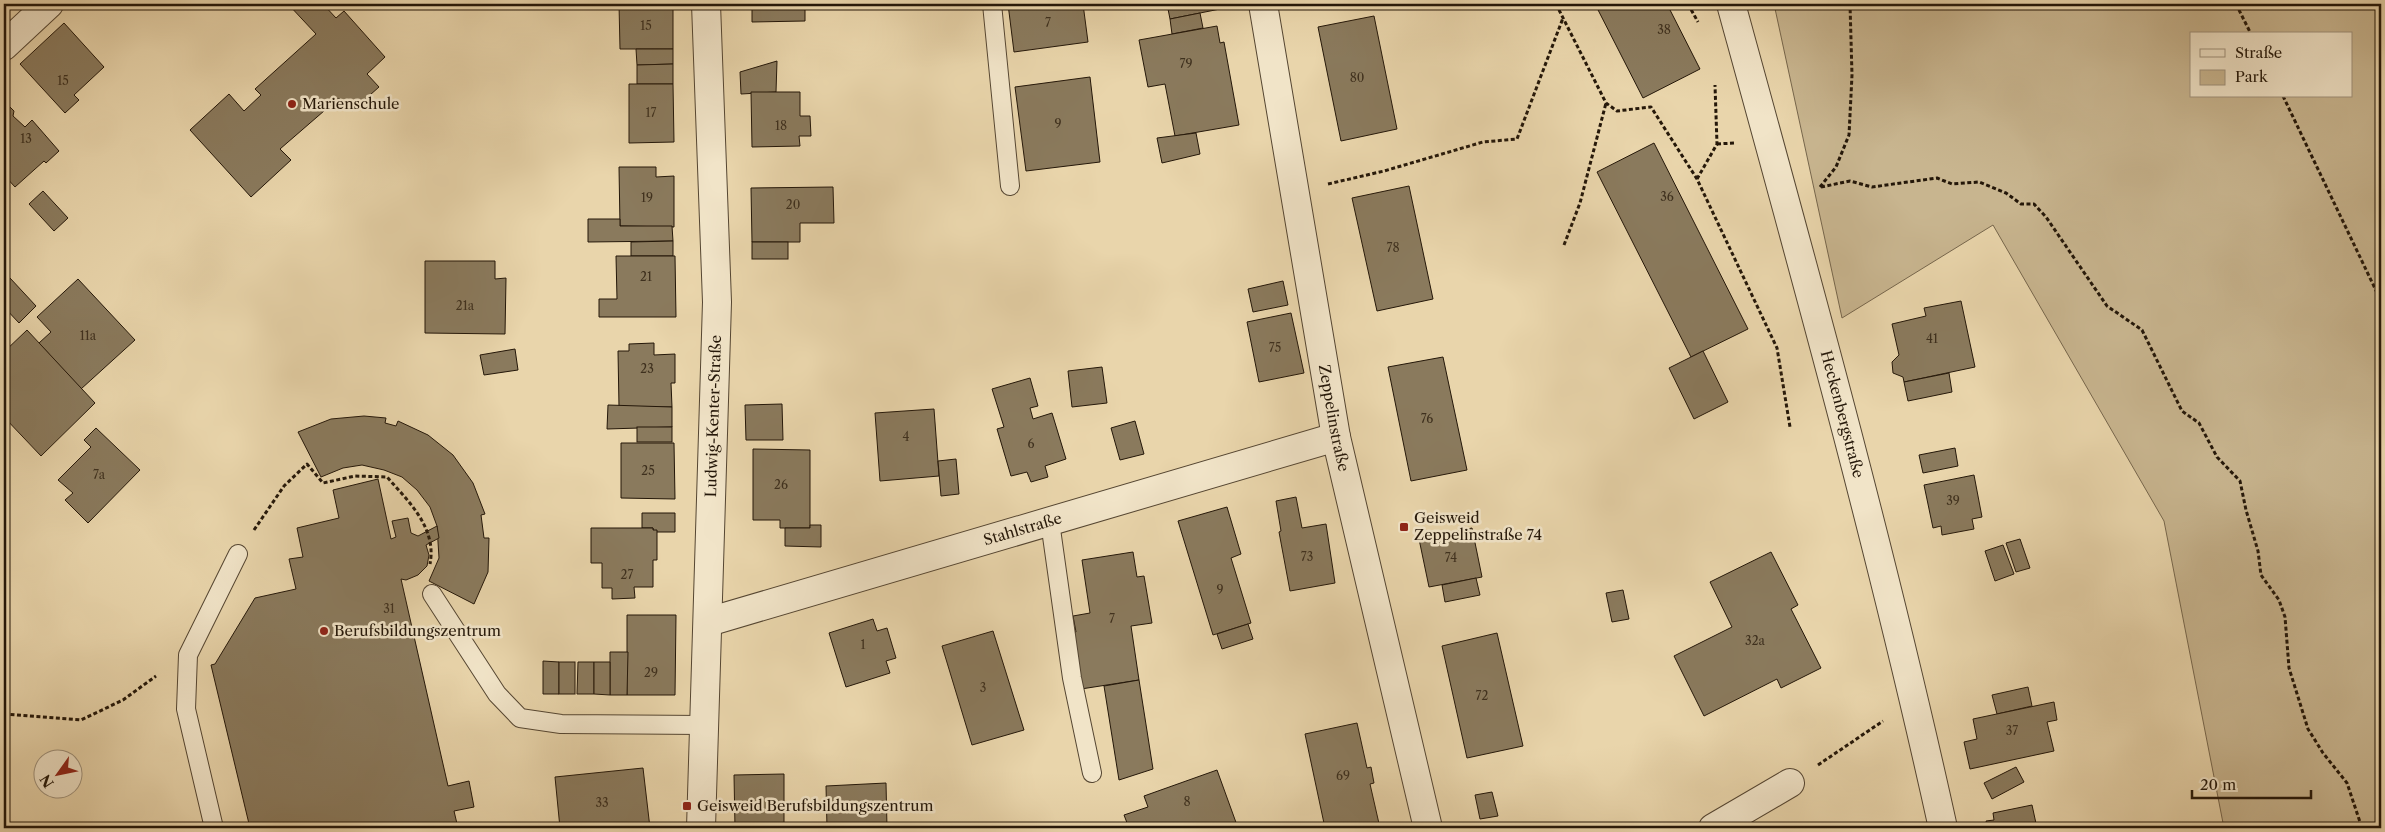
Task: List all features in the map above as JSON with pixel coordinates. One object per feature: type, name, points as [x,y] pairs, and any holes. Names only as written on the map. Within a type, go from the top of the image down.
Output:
[{"type":"street","points":[[4,46],[50,4]]},
{"type":"street","name":"Ludwig-Kenter-Straße","points":[[701,828],[717,302],[706,4]]},
{"type":"street","name":"Zeppelinstraße","points":[[1263,4],[1336,437],[1428,828]]},
{"type":"street","name":"Heckenbergstraße","points":[[1731,4],[1786,205],[1915,702],[1943,828]]},
{"type":"street","name":"Stahlstraße","points":[[708,622],[1336,437]]},
{"type":"street","points":[[1713,828],[1790,783]]},
{"type":"lane","points":[[992,4],[1010,186]]},
{"type":"lane","points":[[1050,522],[1072,678],[1092,773]]},
{"type":"lane","points":[[214,828],[186,710],[188,655],[238,554]]},
{"type":"lane","points":[[432,594],[497,694],[520,718],[561,724],[704,725]]},
{"type":"path","points":[[1556,4],[1606,103],[1618,111],[1651,107],[1697,179],[1777,348],[1790,428]]},
{"type":"path","points":[[1688,4],[1701,30]]},
{"type":"path","points":[[1820,187],[1836,167],[1849,135],[1852,75],[1850,4]]},
{"type":"path","points":[[2236,4],[2250,32]]},
{"type":"path","points":[[1295,191],[1384,171],[1483,142],[1517,139],[1563,18]]},
{"type":"path","points":[[1697,179],[1717,144],[1715,81]]},
{"type":"path","points":[[2284,98],[2381,301]]},
{"type":"path","points":[[1564,245],[1580,203],[1606,103]]},
{"type":"path","points":[[1786,205],[1820,187],[1850,181],[1872,187],[1937,178],[1952,184],[1979,182],[2006,193],[2021,204],[2034,204],[2046,217],[2107,306],[2142,330],[2182,411],[2199,423],[2217,457],[2240,481],[2258,551],[2261,575],[2279,600],[2285,617],[2289,668],[2308,728],[2323,753],[2347,783],[2362,828]]},
{"type":"path","points":[[238,554],[284,486],[307,464],[323,483],[355,476],[387,476],[414,507],[427,529],[433,550],[426,582],[432,594]]},
{"type":"path","points":[[4,714],[81,720],[123,700],[188,655]]},
{"type":"path","points":[[1790,783],[1865,733]]},
{"type":"green space","points":[[1774,4],[2381,4],[2381,828],[2224,828],[2164,521],[1993,225],[1842,318]]},
{"type":"building","name":"Marienschule","points":[[288,4],[323,4],[336,18],[344,11],[385,57],[367,74],[379,87],[352,111],[339,98],[280,149],[291,160],[251,197],[190,130],[229,94],[244,111],[261,95],[255,89],[316,34]]},
{"type":"building","points":[[619,4],[673,4],[673,49],[620,49]]},
{"type":"building","points":[[752,4],[805,4],[805,21],[752,22]]},
{"type":"building","points":[[1008,4],[1083,4],[1088,42],[1014,52]]},
{"type":"building","points":[[1167,4],[1224,4],[1225,8],[1170,19]]},
{"type":"building","points":[[1595,4],[1667,4],[1700,69],[1643,98]]},
{"type":"building","points":[[1200,13],[1203,28],[1172,34],[1170,19]]},
{"type":"building","points":[[1374,16],[1397,129],[1341,141],[1318,27]]},
{"type":"building","points":[[64,23],[104,67],[74,95],[79,100],[65,113],[20,64]]},
{"type":"building","points":[[1217,26],[1220,43],[1224,42],[1239,125],[1175,136],[1165,84],[1148,87],[1139,40]]},
{"type":"building","points":[[636,49],[673,49],[673,64],[637,65]]},
{"type":"building","points":[[777,61],[776,92],[741,94],[740,72]]},
{"type":"building","points":[[673,64],[673,84],[637,84],[637,65]]},
{"type":"building","points":[[1090,77],[1100,162],[1026,171],[1015,87]]},
{"type":"building","points":[[629,84],[673,84],[674,142],[629,143]]},
{"type":"building","points":[[751,92],[800,92],[800,116],[810,116],[811,136],[799,136],[800,146],[752,147]]},
{"type":"building","points":[[4,106],[9,106],[14,111],[13,116],[25,127],[32,120],[59,151],[46,163],[44,161],[15,187],[4,175]]},
{"type":"building","points":[[1196,133],[1200,154],[1162,163],[1157,138]]},
{"type":"building","points":[[1654,143],[1748,329],[1691,357],[1597,172]]},
{"type":"building","points":[[619,167],[656,167],[656,177],[674,176],[674,227],[620,226]]},
{"type":"building","points":[[1409,186],[1433,299],[1377,311],[1352,198]]},
{"type":"building","points":[[833,187],[834,223],[800,223],[800,242],[752,242],[751,188]]},
{"type":"building","points":[[43,191],[68,218],[54,231],[29,204]]},
{"type":"building","points":[[588,219],[620,219],[620,226],[672,226],[673,241],[588,242]]},
{"type":"building","points":[[673,241],[673,256],[631,256],[631,242]]},
{"type":"building","points":[[752,242],[788,242],[788,259],[752,259]]},
{"type":"building","points":[[616,256],[675,256],[676,317],[599,317],[599,299],[617,299]]},
{"type":"building","points":[[425,261],[495,261],[495,279],[506,278],[505,334],[425,333]]},
{"type":"building","points":[[10,278],[36,306],[19,323],[4,307],[4,285]]},
{"type":"building","points":[[78,279],[135,340],[81,389],[39,343],[51,332],[37,317]]},
{"type":"building","points":[[1283,281],[1288,305],[1253,312],[1248,289]]},
{"type":"building","points":[[1961,301],[1975,367],[1904,382],[1903,377],[1893,373],[1892,362],[1899,355],[1892,324],[1926,316],[1924,308]]},
{"type":"building","points":[[1291,313],[1304,373],[1259,382],[1247,322]]},
{"type":"building","points":[[27,330],[95,403],[41,456],[4,417],[4,352]]},
{"type":"building","points":[[654,343],[654,355],[675,354],[675,383],[671,383],[672,407],[619,407],[618,351],[629,351],[629,344]]},
{"type":"building","points":[[515,349],[518,370],[484,375],[480,355]]},
{"type":"building","points":[[1703,351],[1728,402],[1694,419],[1669,368]]},
{"type":"building","points":[[1443,357],[1467,470],[1411,481],[1388,367]]},
{"type":"building","points":[[1102,367],[1107,403],[1072,407],[1068,371]]},
{"type":"building","points":[[1949,373],[1952,392],[1908,401],[1904,382]]},
{"type":"building","points":[[1030,378],[1038,406],[1030,408],[1033,419],[1052,413],[1066,459],[1045,466],[1048,477],[1031,482],[1027,472],[1011,476],[997,429],[1004,427],[992,389]]},
{"type":"building","points":[[782,404],[783,440],[746,440],[745,405]]},
{"type":"building","points":[[608,405],[672,407],[672,427],[607,429]]},
{"type":"building","points":[[934,409],[939,476],[880,481],[875,413]]},
{"type":"building","points":[[364,416],[386,418],[385,423],[396,426],[398,421],[428,435],[453,455],[473,483],[485,514],[481,515],[484,538],[489,538],[488,572],[474,604],[429,581],[439,558],[437,526],[430,507],[417,490],[402,477],[384,470],[362,465],[343,468],[321,477],[298,432],[331,419]]},
{"type":"building","points":[[1135,421],[1144,454],[1120,460],[1111,428]]},
{"type":"building","points":[[637,427],[672,427],[672,442],[637,442]]},
{"type":"building","points":[[96,428],[140,470],[88,523],[65,500],[73,493],[58,480],[91,447],[84,440]]},
{"type":"building","points":[[621,443],[674,443],[675,499],[621,498]]},
{"type":"building","points":[[1955,448],[1958,466],[1923,473],[1919,455]]},
{"type":"building","points":[[753,449],[810,450],[810,528],[780,528],[780,520],[753,520]]},
{"type":"building","points":[[956,459],[959,494],[941,496],[938,461]]},
{"type":"building","points":[[1974,475],[1982,517],[1972,519],[1974,529],[1942,535],[1941,526],[1933,528],[1924,485]]},
{"type":"building","name":"Berufsbildungszentrum","points":[[378,479],[391,539],[396,537],[392,521],[408,518],[411,533],[418,536],[437,526],[439,538],[426,545],[429,555],[427,566],[418,575],[406,580],[401,579],[448,786],[469,781],[474,807],[454,811],[458,828],[250,828],[211,665],[215,664],[255,598],[296,589],[289,559],[303,557],[297,528],[339,518],[333,490]]},
{"type":"building","points":[[1296,497],[1302,528],[1326,524],[1335,583],[1290,591],[1279,532],[1281,531],[1276,501]]},
{"type":"building","points":[[1227,507],[1241,554],[1231,558],[1251,623],[1213,635],[1178,521]]},
{"type":"building","points":[[642,513],[675,513],[675,532],[657,532],[653,528],[642,528]]},
{"type":"building","points":[[810,525],[821,525],[821,547],[785,546],[785,528],[810,528]]},
{"type":"building","points":[[591,528],[653,528],[653,530],[657,530],[657,560],[653,560],[653,587],[634,587],[635,598],[612,599],[612,588],[602,588],[602,563],[591,563]]},
{"type":"building","points":[[1472,528],[1482,577],[1429,587],[1419,539]]},
{"type":"building","points":[[2020,539],[2030,568],[2016,572],[2006,543]]},
{"type":"building","points":[[2003,545],[2014,574],[1995,581],[1985,551]]},
{"type":"building","points":[[1133,552],[1137,577],[1144,576],[1152,623],[1131,626],[1139,680],[1081,689],[1072,632],[1076,632],[1073,616],[1090,613],[1082,560]]},
{"type":"building","points":[[1771,552],[1798,605],[1791,609],[1821,668],[1781,688],[1777,679],[1704,716],[1674,656],[1732,627],[1710,582]]},
{"type":"building","points":[[1476,578],[1480,595],[1445,602],[1442,585]]},
{"type":"building","points":[[1623,590],[1629,619],[1612,622],[1606,593]]},
{"type":"building","points":[[627,615],[676,615],[675,695],[627,695]]},
{"type":"building","points":[[873,619],[877,631],[887,628],[896,658],[886,661],[890,673],[846,687],[829,633]]},
{"type":"building","points":[[1248,624],[1253,639],[1222,649],[1217,634]]},
{"type":"building","points":[[993,631],[1024,730],[972,745],[942,646]]},
{"type":"building","points":[[1497,633],[1523,746],[1467,758],[1442,646]]},
{"type":"building","points":[[610,652],[628,652],[627,695],[610,695]]},
{"type":"building","points":[[543,661],[559,662],[559,694],[543,694]]},
{"type":"building","points":[[559,662],[575,662],[575,694],[559,694]]},
{"type":"building","points":[[578,662],[594,662],[594,694],[577,694]]},
{"type":"building","points":[[594,662],[610,662],[610,695],[594,694]]},
{"type":"building","points":[[1139,680],[1153,769],[1119,780],[1104,686]]},
{"type":"building","points":[[2028,687],[2032,706],[1997,714],[1992,695]]},
{"type":"building","points":[[2054,702],[2057,720],[2047,722],[2054,751],[1970,769],[1964,742],[1977,739],[1973,719]]},
{"type":"building","points":[[1357,723],[1367,768],[1371,767],[1374,783],[1370,784],[1380,828],[1325,828],[1305,734]]},
{"type":"building","points":[[2016,767],[2024,782],[1992,799],[1984,783]]},
{"type":"building","points":[[643,768],[650,828],[560,828],[555,777]]},
{"type":"building","points":[[1217,770],[1238,828],[1129,828],[1124,815],[1148,807],[1144,796]]},
{"type":"building","points":[[784,774],[784,828],[735,828],[734,775]]},
{"type":"building","points":[[886,783],[887,828],[827,828],[826,786]]},
{"type":"building","points":[[1492,792],[1498,816],[1480,819],[1475,795]]},
{"type":"building","points":[[2032,805],[2037,828],[1988,828],[1986,821],[1994,820],[1993,813]]},
{"type":"place","name":"Marienschule","points":[[292,104]]},
{"type":"place","name":"Geisweid Zeppelinstraße 74","points":[[1404,527]]},
{"type":"place","name":"Berufsbildungszentrum","points":[[324,631]]},
{"type":"place","name":"Geisweid Berufsbildungszentrum","points":[[687,806]]}]
